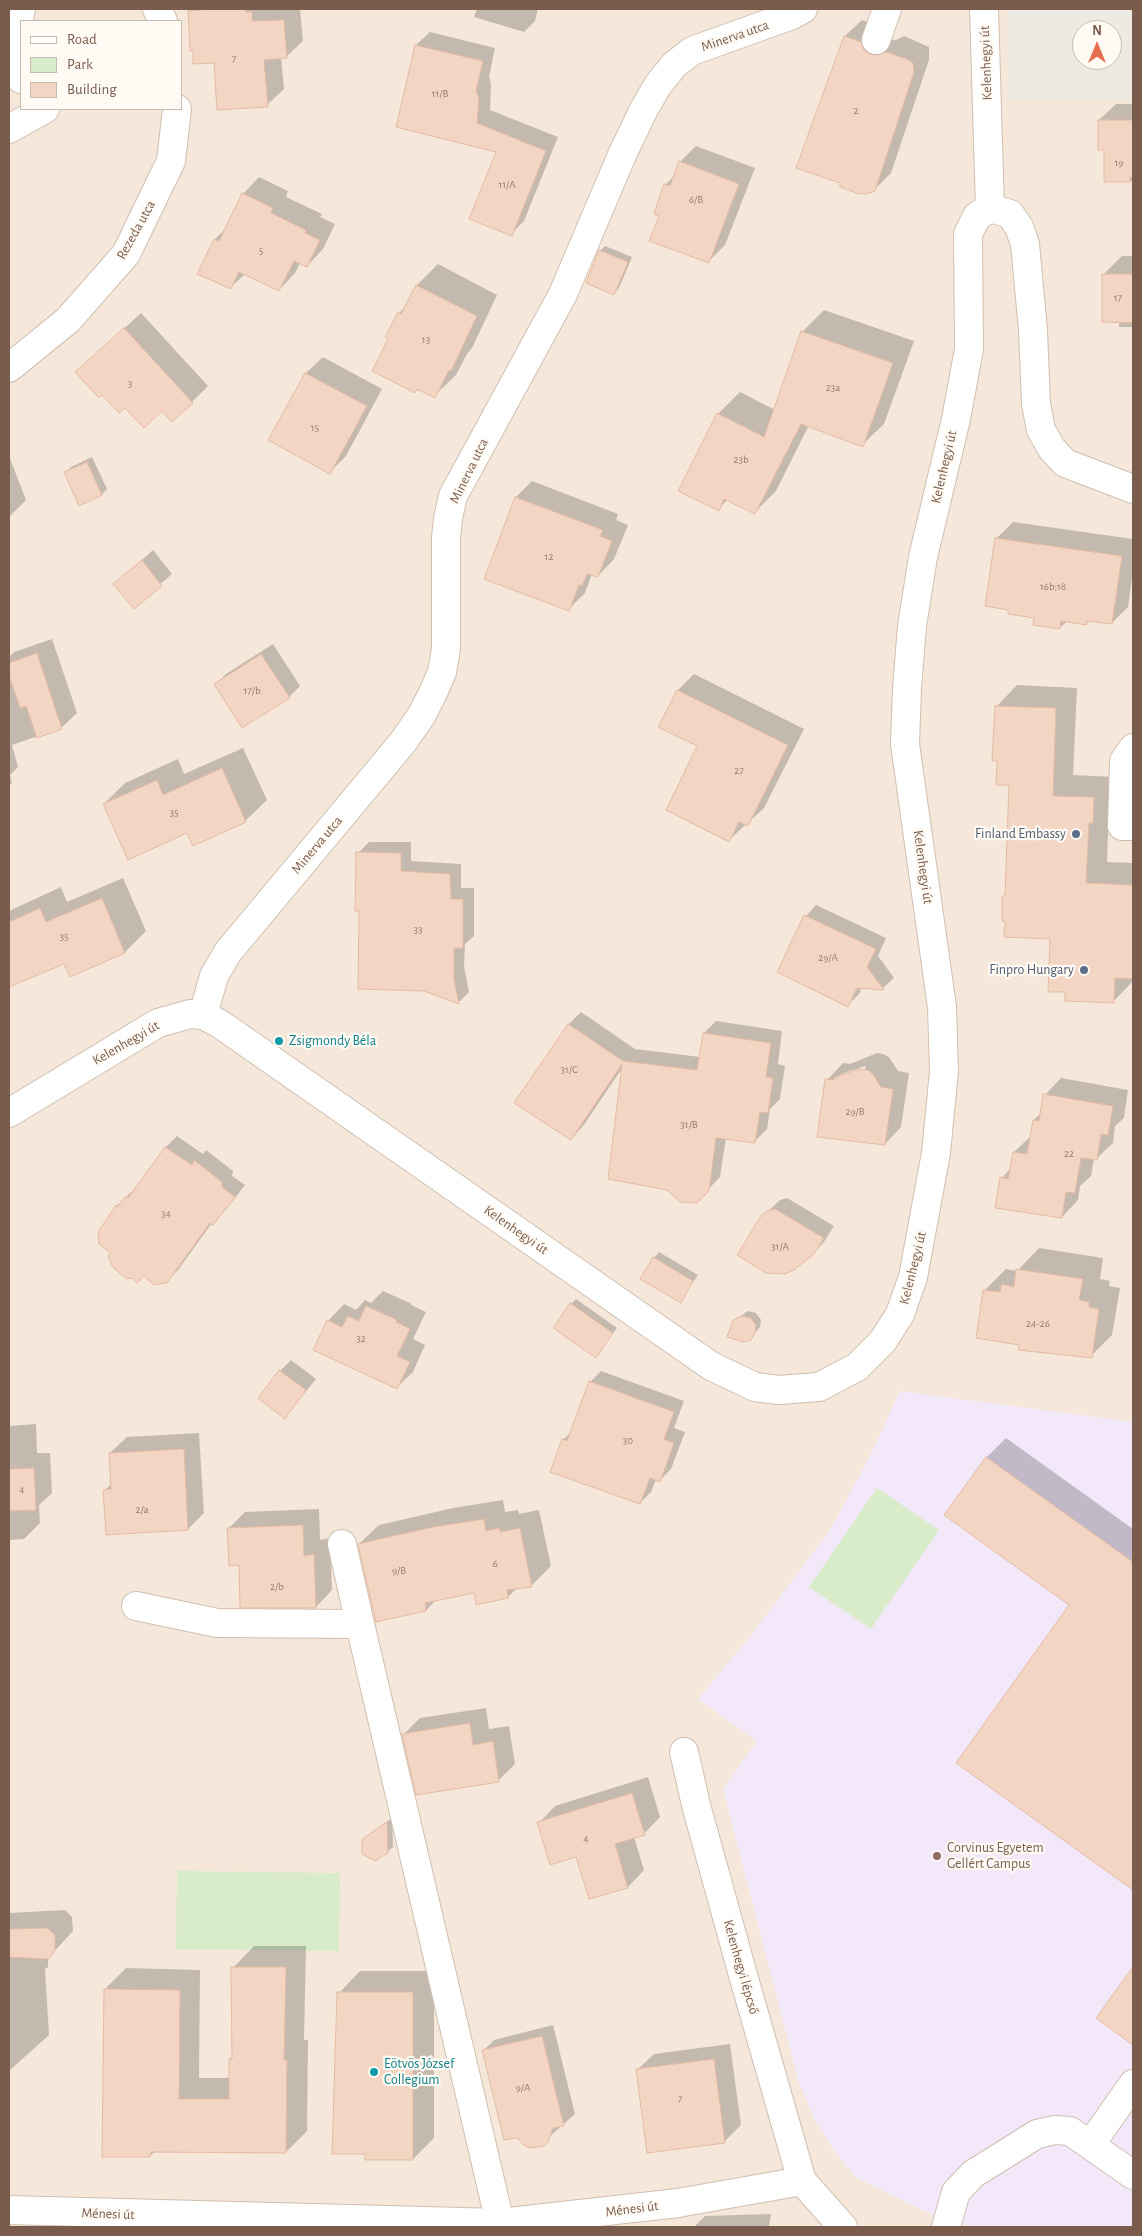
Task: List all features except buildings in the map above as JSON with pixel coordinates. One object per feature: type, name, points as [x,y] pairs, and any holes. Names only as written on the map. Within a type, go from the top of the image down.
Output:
[{"type":"street","points":[[20,76],[15,62],[14,43],[21,9]]},
{"type":"street","name":"Minerva utca","points":[[203,1015],[214,976],[228,952],[403,742],[421,716],[432,695],[442,672],[446,649],[446,538],[453,496],[563,294],[626,148],[658,85],[674,65],[692,51],[784,19],[803,9]]},
{"type":"street","points":[[876,40],[887,9]]},
{"type":"street","name":"Kelenhegyi út","points":[[9,1113],[158,1023],[190,1014],[203,1015],[220,1024],[711,1366],[755,1387],[779,1390],[819,1387],[857,1367],[883,1341],[900,1314],[913,1277],[936,1154],[944,1071],[940,988],[906,744],[907,688],[912,626],[923,557],[956,419],[969,349],[968,234],[977,216],[990,208],[984,9]]},
{"type":"street","points":[[9,129],[43,110]]},
{"type":"street","name":"Rezeda utca","points":[[9,368],[68,320],[126,254],[171,161],[177,110]]},
{"type":"street","points":[[990,208],[1010,214],[1019,227],[1025,244],[1033,330],[1036,404],[1041,430],[1052,449],[1065,463],[1133,489]]},
{"type":"street","points":[[1133,748],[1124,761],[1122,826],[1133,826]]},
{"type":"street","points":[[342,1544],[500,2223]]},
{"type":"street","points":[[136,1606],[217,1623],[360,1624]]},
{"type":"street","name":"Kelenhegyi lépcső","points":[[684,1752],[696,1806],[802,2181]]},
{"type":"street","points":[[1091,2144],[1133,2084]]},
{"type":"street","points":[[946,2227],[956,2192],[973,2174],[1037,2134],[1055,2130],[1070,2132],[1091,2144],[1133,2175]]},
{"type":"street","points":[[802,2181],[844,2227]]},
{"type":"street","name":"Ménesi út","points":[[9,2210],[463,2224],[500,2223],[678,2203],[802,2181]]},
{"type":"shaded area","points":[[9,9],[1008,9],[1008,99],[1133,99],[1133,2227],[9,2227]]},
{"type":"shaded area","points":[[1008,9],[1133,9],[1133,99],[1008,99]]},
{"type":"shaded area","name":"Corvinus Egyetem Gellért Campus","points":[[900,1391],[1133,1422],[1133,2227],[974,2227],[939,2218],[857,2178],[837,2155],[814,2118],[799,2083],[723,1789],[757,1741],[698,1699],[753,1633],[830,1530],[869,1458]]},
{"type":"green space","points":[[877,1488],[939,1530],[871,1629],[809,1587]]},
{"type":"green space","points":[[177,1871],[340,1873],[339,1951],[176,1949]]},
{"type":"place","name":"Finland Embassy","points":[[1076,834]]},
{"type":"place","name":"Finpro Hungary","points":[[1084,970]]},
{"type":"place","name":"Zsigmondy Béla","points":[[279,1041]]},
{"type":"place","name":"Corvinus Egyetem Gellért Campus","points":[[937,1856]]},
{"type":"place","name":"Eötvös József Collegium","points":[[374,2072]]}]
